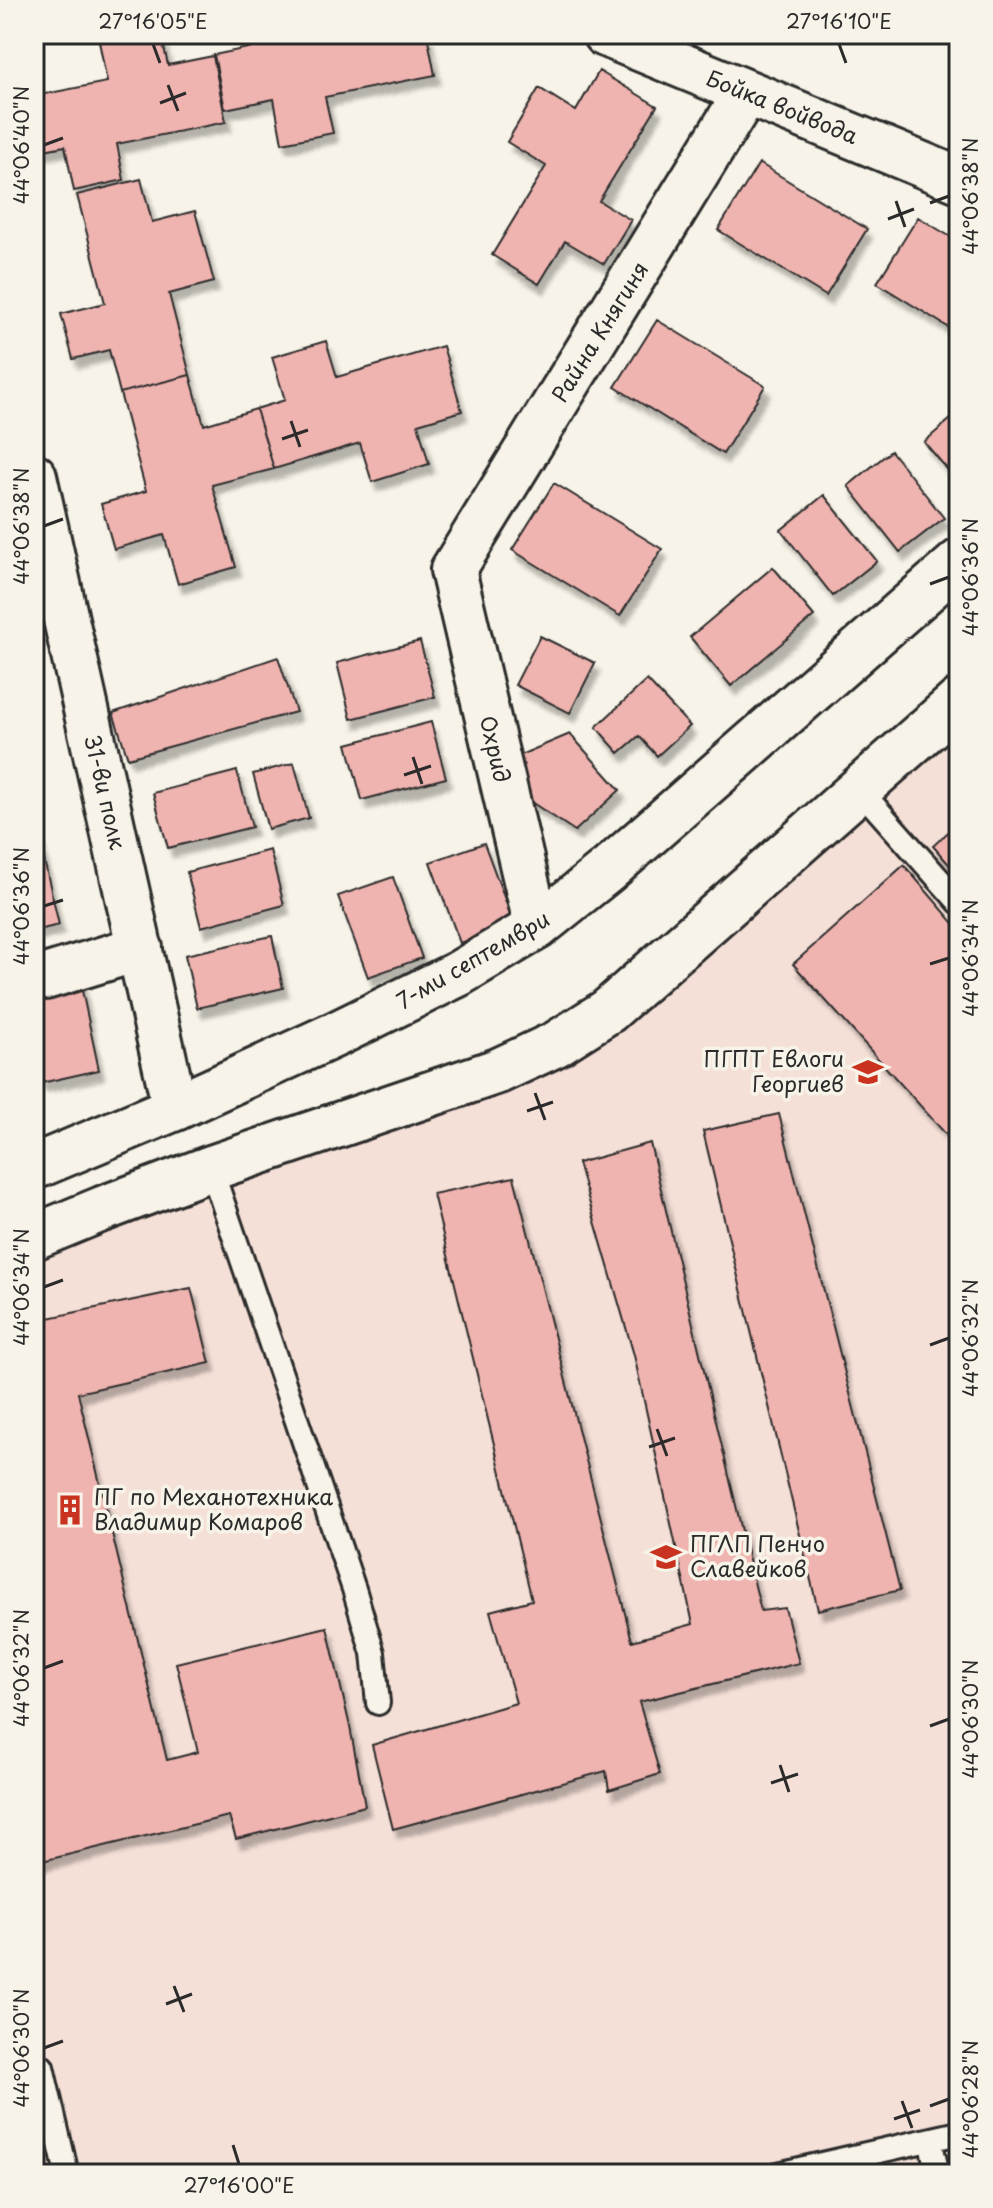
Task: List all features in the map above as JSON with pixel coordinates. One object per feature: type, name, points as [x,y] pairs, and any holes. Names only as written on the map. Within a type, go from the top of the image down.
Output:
[{"type":"main road","name":"Бойка войвода","points":[[605,34],[959,180]]},
{"type":"main road","name":"Райна Княгиня","points":[[453,570],[746,93]]},
{"type":"main road","name":"31-ви полк","points":[[34,476],[175,1108]]},
{"type":"main road","name":"7-ми септември","points":[[34,1167],[175,1108],[336,1034],[458,974],[537,927],[608,870],[959,562]]},
{"type":"main road","name":"Охрид","points":[[453,570],[537,927]]},
{"type":"main road","points":[[34,1237],[211,1168],[498,1071],[556,1044],[608,1011],[959,701]]},
{"type":"main road","points":[[34,976],[45,977],[140,948]]},
{"type":"lane","points":[[859,789],[959,902]]},
{"type":"lane","points":[[211,1168],[354,1589],[373,1653],[378,1703]]},
{"type":"lane","points":[[42,2067],[67,2174]]},
{"type":"lane","points":[[778,2174],[959,2133]]},
{"type":"lane","points":[[930,2140],[938,2174]]},
{"type":"shaded area","points":[[959,701],[959,2174],[34,2174],[34,1237],[556,1044]]},
{"type":"building","points":[[161,34],[168,65],[213,56],[226,122],[117,144],[124,180],[74,191],[65,146],[34,152],[34,96],[107,82],[98,36]]},
{"type":"building","points":[[316,34],[427,34],[435,75],[325,97],[333,133],[282,143],[274,99],[225,109],[214,55]]},
{"type":"building","points":[[599,71],[657,106],[599,201],[631,220],[604,264],[565,241],[539,284],[492,255],[546,166],[507,142],[539,88],[576,111]]},
{"type":"building","points":[[759,163],[867,229],[826,296],[718,230]]},
{"type":"building","points":[[141,179],[152,222],[195,211],[214,282],[169,294],[190,375],[120,393],[109,350],[73,359],[61,314],[105,303],[77,195]]},
{"type":"building","points":[[918,217],[959,242],[959,334],[877,283]]},
{"type":"building","points":[[657,320],[765,386],[723,454],[615,387]]},
{"type":"building","points":[[326,341],[337,377],[443,346],[462,411],[418,424],[429,464],[372,482],[360,443],[274,469],[256,409],[285,400],[272,357]]},
{"type":"building","points":[[190,375],[204,425],[256,409],[274,469],[212,485],[236,567],[178,584],[164,535],[114,549],[101,504],[146,491],[120,393]]},
{"type":"building","points":[[959,412],[959,483],[924,442]]},
{"type":"building","points":[[891,451],[944,518],[900,552],[848,486]]},
{"type":"building","points":[[554,483],[662,549],[620,616],[512,550]]},
{"type":"building","points":[[824,495],[877,561],[833,596],[781,530]]},
{"type":"building","points":[[773,567],[814,616],[731,686],[690,637]]},
{"type":"building","points":[[540,636],[595,663],[570,713],[515,685]]},
{"type":"building","points":[[420,641],[435,697],[351,719],[337,663]]},
{"type":"building","points":[[278,657],[296,712],[128,758],[113,713]]},
{"type":"building","points":[[647,680],[690,726],[657,756],[639,736],[619,753],[596,727]]},
{"type":"building","points":[[431,722],[446,778],[362,800],[347,744]]},
{"type":"building","points":[[570,734],[620,790],[575,831],[522,796],[518,756]]},
{"type":"building","points":[[294,763],[309,818],[268,829],[253,774]]},
{"type":"building","points":[[237,771],[252,827],[168,848],[153,793]]},
{"type":"building","points":[[959,822],[959,876],[933,846]]},
{"type":"building","points":[[34,825],[59,925],[34,931]]},
{"type":"building","points":[[484,843],[514,924],[460,943],[430,862]]},
{"type":"building","points":[[270,850],[284,905],[201,927],[187,872]]},
{"type":"building","points":[[904,865],[959,929],[959,1149],[793,964]]},
{"type":"building","points":[[393,877],[422,958],[368,977],[338,896]]},
{"type":"building","points":[[272,936],[283,988],[197,1008],[185,955]]},
{"type":"building","points":[[80,981],[99,1070],[41,1083],[34,1053],[34,991]]},
{"type":"building","points":[[779,1114],[900,1590],[818,1610],[703,1131]]},
{"type":"building","points":[[650,1143],[761,1611],[785,1608],[799,1663],[639,1702],[660,1774],[609,1790],[606,1771],[393,1829],[372,1745],[516,1703],[490,1611],[532,1600],[433,1194],[514,1177],[632,1641],[693,1624],[634,1355],[578,1163]]},
{"type":"building","name":"ПГ по Механотехника Владимир Комаров","points":[[191,1288],[210,1363],[78,1393],[167,1760],[198,1752],[176,1663],[327,1627],[365,1806],[236,1839],[229,1816],[34,1863],[34,1321]]},
{"type":"place","name":"ПГПТ Евлоги Георгиев","points":[[868,1072]]},
{"type":"place","name":"ПГ по Механотехника Владимир Комаров","points":[[70,1510]]},
{"type":"place","name":"ПГЛП Пенчо Славейков","points":[[666,1557]]}]
